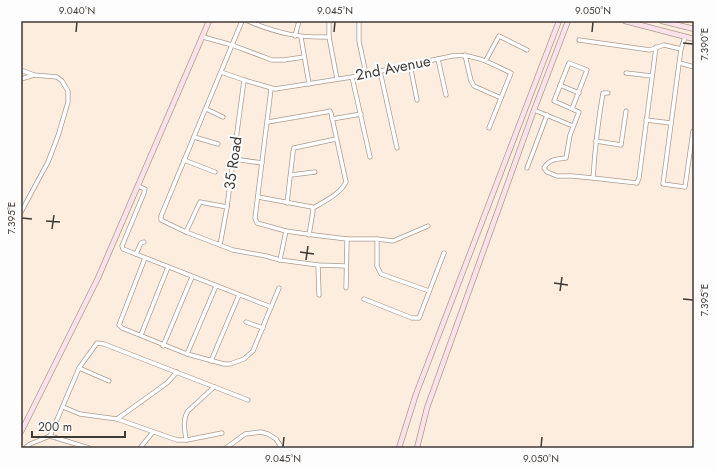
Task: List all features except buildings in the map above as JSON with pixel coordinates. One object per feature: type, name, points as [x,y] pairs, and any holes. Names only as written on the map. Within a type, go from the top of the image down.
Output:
[{"type":"street","points":[[21,432],[95,284],[209,21]]},
{"type":"street","points":[[242,21],[161,218],[163,221],[186,232],[233,250],[280,260],[318,265],[346,266]]},
{"type":"street","points":[[248,21],[275,32],[295,36],[329,37]]},
{"type":"street","points":[[295,36],[299,21]]},
{"type":"street","points":[[329,21],[329,37],[337,79]]},
{"type":"street","points":[[359,21],[359,41],[366,74]]},
{"type":"street","points":[[399,448],[416,394],[559,21]]},
{"type":"street","points":[[417,448],[427,408],[534,110],[568,21]]},
{"type":"street","points":[[625,21],[694,39]]},
{"type":"street","points":[[662,21],[694,29]]},
{"type":"street","points":[[486,60],[499,36],[527,50]]},
{"type":"street","points":[[203,37],[232,45],[272,60],[304,57]]},
{"type":"street","points":[[301,37],[309,84]]},
{"type":"street","points":[[684,37],[681,49],[663,184],[685,187],[693,131]]},
{"type":"street","points":[[579,40],[650,50],[664,45],[681,49]]},
{"type":"street","points":[[572,109],[587,70],[569,63],[554,101],[572,109],[579,112],[570,135],[566,158],[552,159],[544,168],[547,172],[557,176],[572,176],[637,183],[639,178],[656,47]]},
{"type":"street","points":[[465,55],[471,81],[474,86],[501,98],[488,128]]},
{"type":"street","name":"2nd Avenue","points":[[221,72],[271,89],[352,77],[452,56],[465,55],[486,60],[511,73],[501,98]]},
{"type":"street","points":[[438,59],[446,94]]},
{"type":"street","points":[[680,63],[694,67]]},
{"type":"street","points":[[410,65],[417,100]]},
{"type":"street","points":[[21,70],[34,75],[57,77],[62,81],[68,91],[68,102],[58,136],[48,162],[21,212]]},
{"type":"street","points":[[380,71],[397,148]]},
{"type":"street","points":[[626,73],[652,76]]},
{"type":"street","points":[[21,79],[34,75]]},
{"type":"street","points":[[352,77],[370,157]]},
{"type":"street","name":"35 Road","points":[[220,245],[234,159],[244,80]]},
{"type":"street","points":[[560,85],[578,93]]},
{"type":"street","points":[[271,89],[258,197],[257,223],[309,234],[347,239],[377,238],[389,241],[396,241],[428,226]]},
{"type":"street","points":[[593,178],[596,142],[604,93],[608,93]]},
{"type":"street","points":[[206,109],[223,117]]},
{"type":"street","points":[[534,110],[573,126]]},
{"type":"street","points":[[596,142],[621,145],[626,111]]},
{"type":"street","points":[[258,197],[313,208],[335,194],[344,186],[346,182],[330,112],[268,122]]},
{"type":"street","points":[[332,119],[361,114]]},
{"type":"street","points":[[527,168],[547,115]]},
{"type":"street","points":[[646,120],[671,123]]},
{"type":"street","points":[[194,137],[218,144]]},
{"type":"street","points":[[287,203],[292,152],[294,148],[336,139]]},
{"type":"street","points":[[234,159],[262,163]]},
{"type":"street","points":[[184,160],[215,172]]},
{"type":"street","points":[[290,175],[315,172]]},
{"type":"street","points":[[138,186],[144,189],[144,194],[122,246],[123,249],[271,307]]},
{"type":"street","points":[[186,232],[200,202],[227,207]]},
{"type":"street","points":[[309,234],[313,208]]},
{"type":"street","points":[[280,260],[286,230]]},
{"type":"street","points":[[377,238],[377,266],[381,274],[429,291]]},
{"type":"street","points":[[346,288],[347,239]]},
{"type":"street","points":[[136,254],[141,243],[144,242]]},
{"type":"street","points":[[364,299],[416,319],[419,318],[444,253]]},
{"type":"street","points":[[145,258],[119,325],[122,328],[141,335],[163,346],[211,362],[224,364],[244,359],[253,351],[278,288]]},
{"type":"street","points":[[318,265],[319,295]]},
{"type":"street","points":[[141,335],[168,267]]},
{"type":"street","points":[[163,346],[192,277]]},
{"type":"street","points":[[187,354],[216,286]]},
{"type":"street","points":[[211,362],[239,295]]},
{"type":"street","points":[[246,322],[263,328]]},
{"type":"street","points":[[50,436],[79,368],[95,345],[101,343],[248,400]]},
{"type":"street","points":[[79,368],[109,381]]},
{"type":"street","points":[[117,418],[167,383],[177,372]]},
{"type":"street","points":[[186,440],[184,421],[185,416],[188,411],[214,386]]},
{"type":"street","points":[[63,407],[80,414],[117,418],[177,440],[222,434]]},
{"type":"street","points":[[140,448],[153,432]]},
{"type":"street","points":[[226,448],[245,434],[261,432],[276,439],[282,448]]},
{"type":"street","points":[[25,448],[30,444],[50,436],[89,448]]}]
